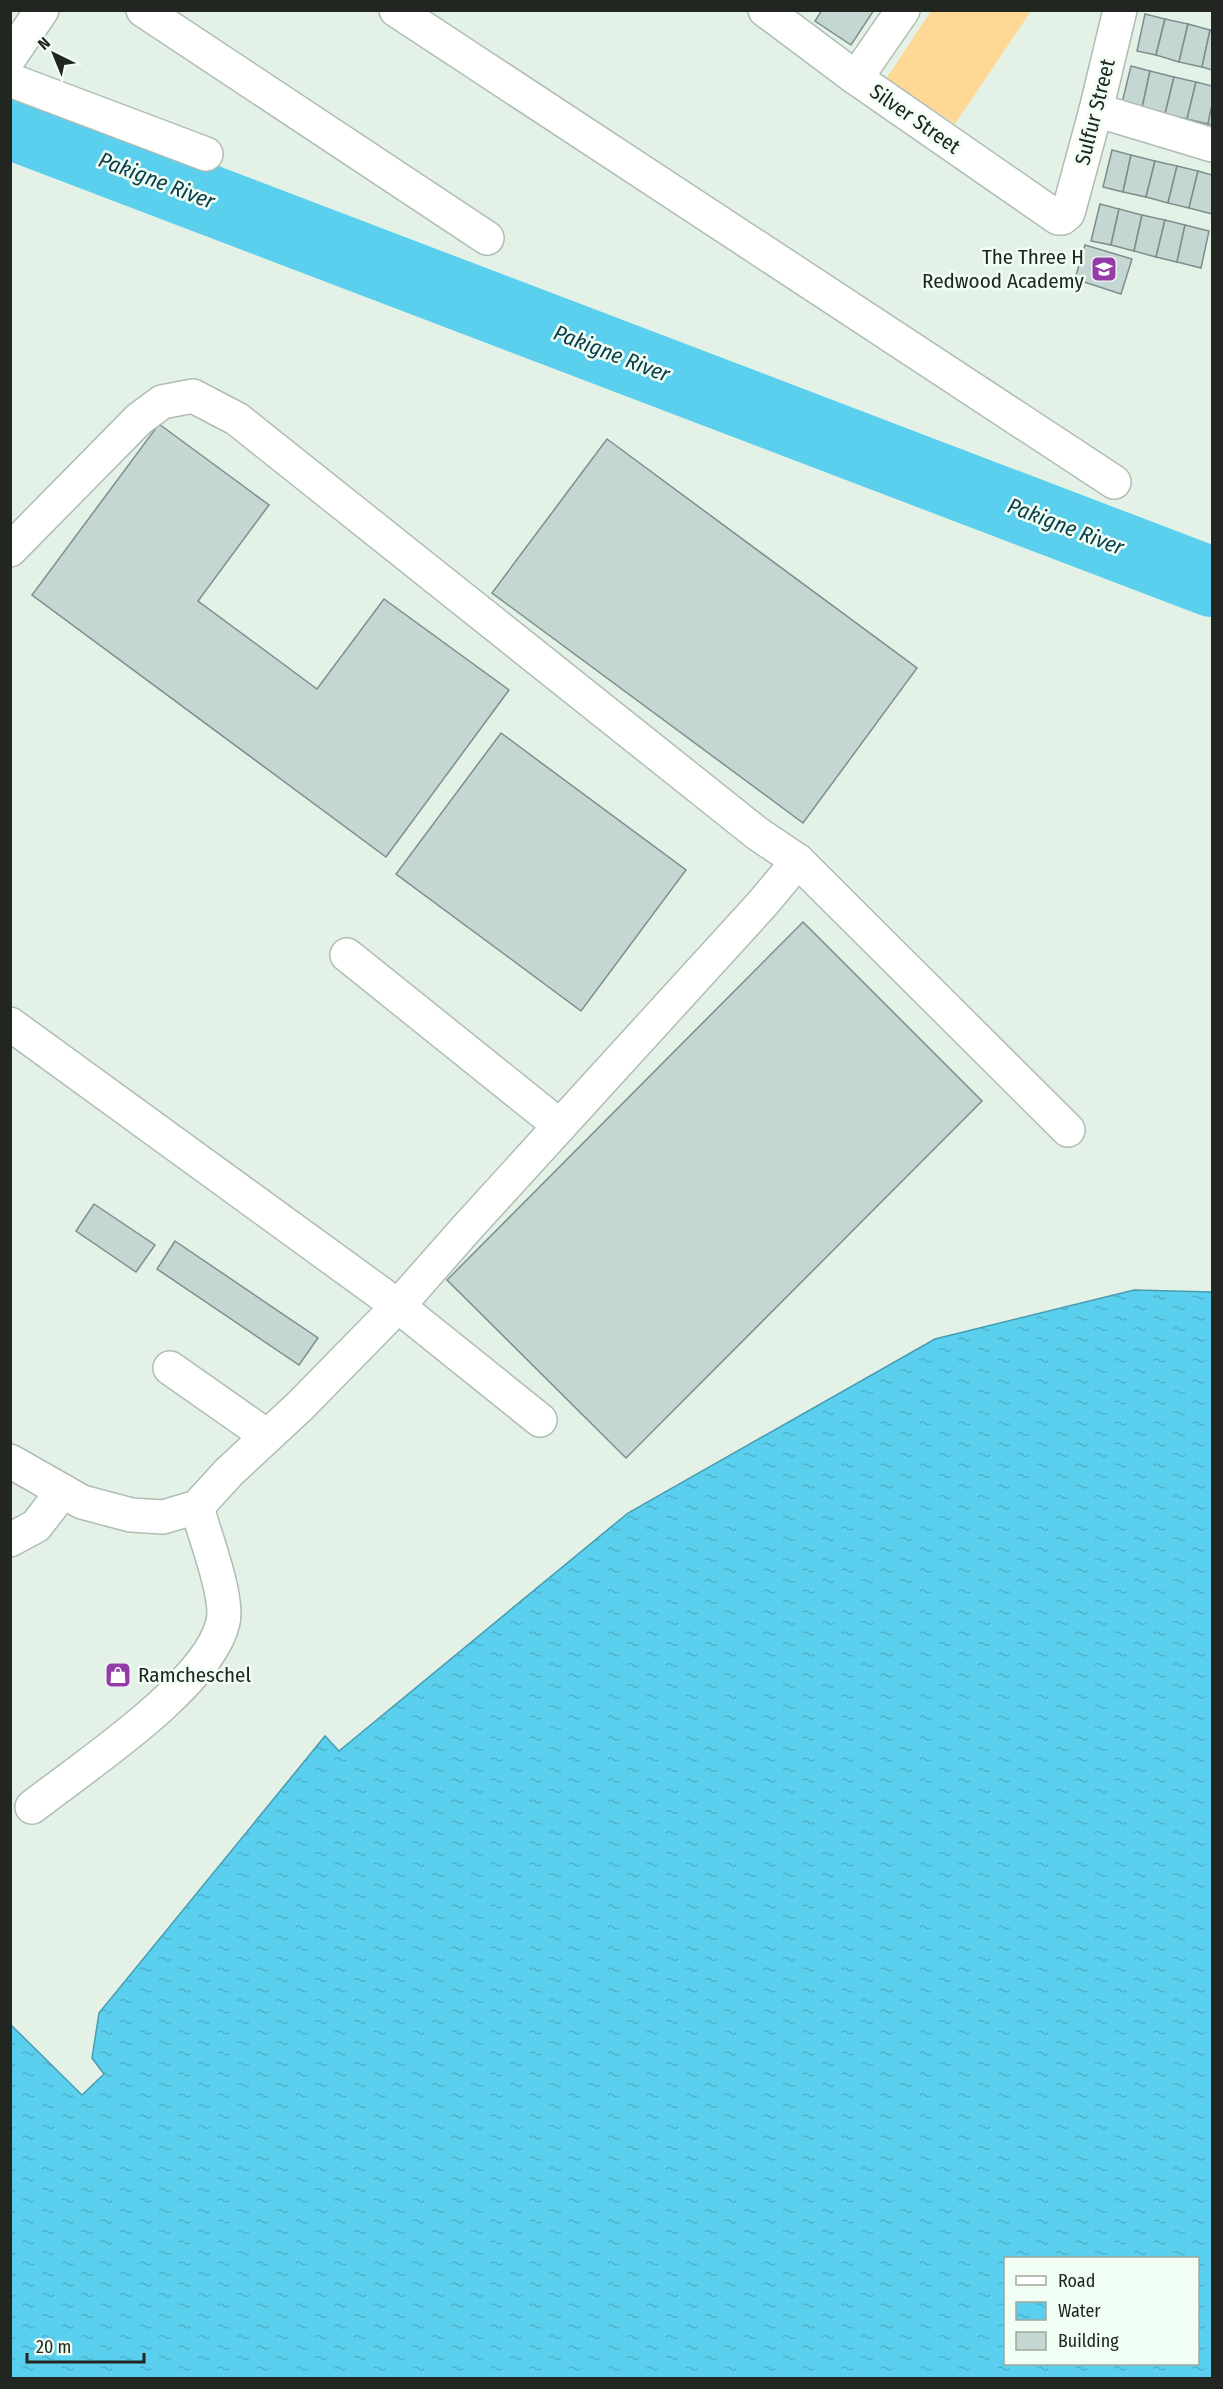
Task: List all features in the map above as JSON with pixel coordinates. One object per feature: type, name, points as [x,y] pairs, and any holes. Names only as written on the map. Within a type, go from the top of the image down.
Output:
[{"type":"street","points":[[10,57],[42,10]]},
{"type":"street","points":[[143,10],[487,238]]},
{"type":"street","points":[[396,10],[1114,482]]},
{"type":"street","name":"Silver Street","points":[[765,10],[856,78],[1058,218],[1068,213]]},
{"type":"street","points":[[856,78],[903,10]]},
{"type":"street","name":"Sulfur Street","points":[[1068,213],[1120,10]]},
{"type":"street","points":[[10,80],[206,154]]},
{"type":"street","points":[[1096,110],[1212,146]]},
{"type":"street","points":[[10,550],[139,419],[162,402],[193,396],[237,419],[758,834],[798,861],[1068,1130]]},
{"type":"street","points":[[10,1461],[82,1502],[131,1515],[163,1517],[197,1507],[229,1472],[300,1406],[398,1306],[764,903],[798,861]]},
{"type":"street","points":[[347,955],[560,1126]]},
{"type":"street","points":[[10,1024],[398,1306],[540,1420]]},
{"type":"street","points":[[170,1368],[267,1436]]},
{"type":"street","points":[[10,1540],[36,1526],[63,1491]]},
{"type":"street","points":[[32,1807],[168,1702],[211,1650],[223,1622],[223,1601],[197,1507]]},
{"type":"shaded area","points":[[931,11],[1031,11],[955,124],[886,79]]},
{"type":"water","points":[[1134,1290],[1212,1292],[1212,2378],[11,2378],[11,2025],[82,2095],[104,2074],[92,2058],[99,2013],[325,1736],[339,1751],[628,1513],[935,1339]]},
{"type":"building","points":[[822,10],[874,10],[851,45],[815,21]]},
{"type":"building","points":[[1145,14],[1165,19],[1156,55],[1137,51]]},
{"type":"building","points":[[1165,19],[1188,24],[1179,62],[1156,55]]},
{"type":"building","points":[[1188,24],[1210,30],[1202,67],[1179,62]]},
{"type":"building","points":[[1210,30],[1212,31],[1212,70],[1202,67]]},
{"type":"building","points":[[1131,66],[1150,71],[1142,108],[1122,103]]},
{"type":"building","points":[[1150,71],[1174,77],[1165,114],[1142,108]]},
{"type":"building","points":[[1174,77],[1196,82],[1187,119],[1165,114]]},
{"type":"building","points":[[1196,82],[1212,86],[1212,105],[1208,124],[1187,119]]},
{"type":"building","points":[[1212,105],[1212,125],[1208,124]]},
{"type":"building","points":[[1112,150],[1131,155],[1123,192],[1103,187]]},
{"type":"building","points":[[1131,155],[1155,161],[1146,197],[1123,192]]},
{"type":"building","points":[[1155,161],[1177,166],[1168,203],[1146,197]]},
{"type":"building","points":[[1177,166],[1198,171],[1189,208],[1168,203]]},
{"type":"building","points":[[1198,171],[1212,175],[1212,214],[1189,208]]},
{"type":"building","points":[[1100,204],[1119,209],[1111,245],[1091,241]]},
{"type":"building","points":[[1119,209],[1142,215],[1134,251],[1111,245]]},
{"type":"building","points":[[1142,215],[1165,220],[1156,257],[1134,251]]},
{"type":"building","points":[[1165,220],[1185,225],[1177,262],[1156,257]]},
{"type":"building","points":[[1185,225],[1209,231],[1201,268],[1177,262]]},
{"type":"building","name":"The Three H Redwood Academy","points":[[1085,245],[1132,259],[1121,294],[1075,279]]},
{"type":"building","points":[[159,424],[269,505],[198,601],[317,689],[384,599],[509,690],[386,857],[32,595]]},
{"type":"building","points":[[607,439],[917,668],[803,823],[492,593]]},
{"type":"building","points":[[501,733],[686,870],[581,1011],[396,874]]},
{"type":"building","points":[[803,922],[982,1101],[626,1458],[447,1280]]},
{"type":"building","points":[[94,1204],[155,1245],[136,1272],[76,1231]]},
{"type":"building","points":[[175,1241],[318,1338],[299,1365],[157,1269]]},
{"type":"waterway","name":"Pakigne River","points":[[10,124],[1212,582]]},
{"type":"place","name":"The Three H Redwood Academy","points":[[1104,269]]},
{"type":"place","name":"Ramcheschel","points":[[118,1675]]}]
